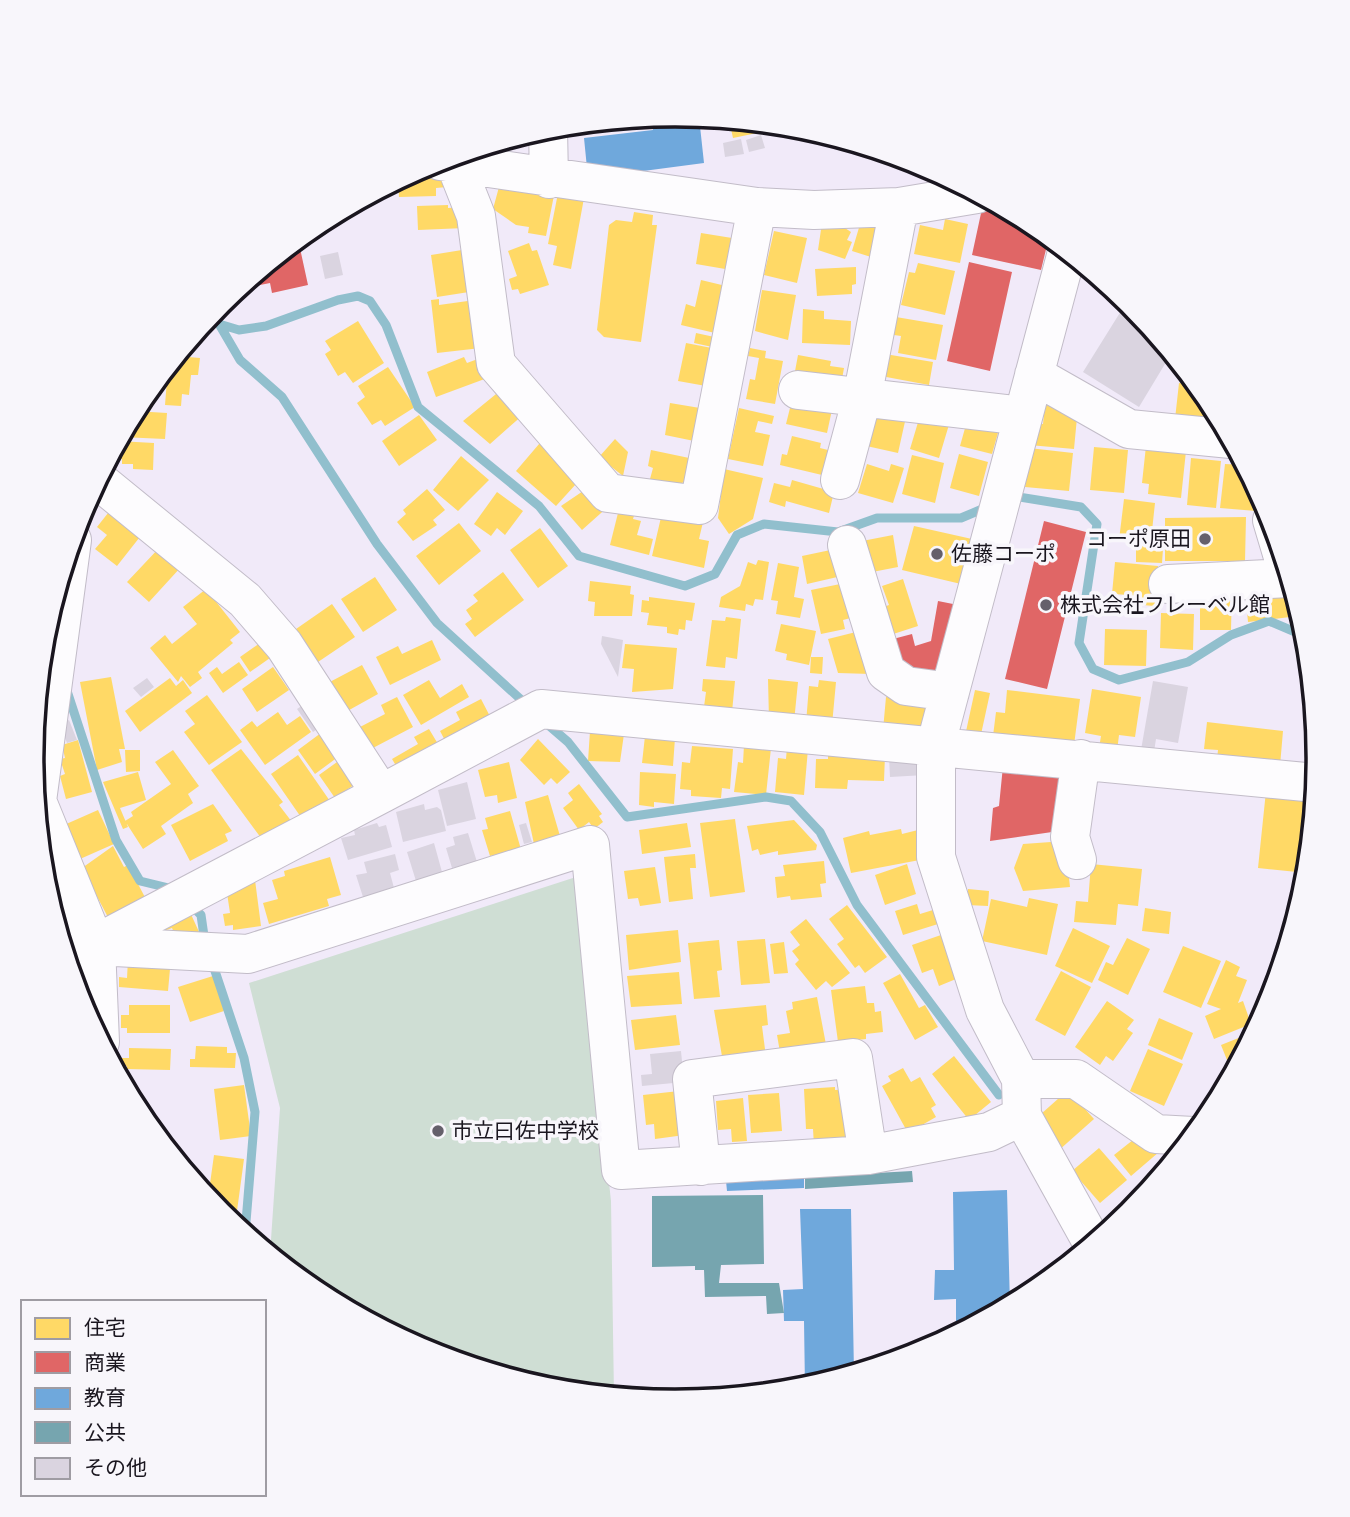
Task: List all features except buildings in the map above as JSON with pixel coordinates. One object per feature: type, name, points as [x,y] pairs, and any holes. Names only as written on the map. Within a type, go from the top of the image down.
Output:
[{"type":"street","points":[[548,140],[549,179]]},
{"type":"street","points":[[462,165],[757,207],[814,210],[898,207],[962,196]]},
{"type":"street","points":[[451,169],[476,216],[496,364],[608,493],[699,505],[757,207]]},
{"type":"street","points":[[840,480],[862,398],[898,207]]},
{"type":"street","points":[[1064,262],[936,744],[936,857],[985,1010],[1022,1098],[1089,1235]]},
{"type":"street","points":[[1034,374],[1129,429],[1219,438]]},
{"type":"street","points":[[797,390],[1023,416]]},
{"type":"street","points":[[106,486],[245,600],[284,645],[381,794]]},
{"type":"street","points":[[847,545],[886,673],[906,686],[950,692]]},
{"type":"street","points":[[1168,584],[1280,578]]},
{"type":"street","points":[[44,739],[63,602]]},
{"type":"street","points":[[81,953],[533,713],[936,744],[1305,782]]},
{"type":"street","points":[[1077,860],[1070,837],[1081,759]]},
{"type":"street","points":[[81,953],[205,951],[248,954],[590,845],[621,1170],[868,1155],[989,1132],[1022,1098],[1076,1079],[1156,1134],[1181,1135]]},
{"type":"street","points":[[50,849],[81,953],[90,994]]},
{"type":"street","points":[[701,1166],[692,1080],[853,1058],[868,1155]]},
{"type":"shaded area","points":[[576,877],[611,1201],[614,1386],[552,1378],[472,1356],[433,1342],[359,1305],[324,1283],[271,1243],[280,1108],[249,983]]},
{"type":"waterway","points":[[218,323],[239,330],[266,326],[338,300],[358,296],[370,301],[386,325],[418,407],[539,506],[579,556],[685,586],[715,574],[737,535],[764,524],[838,532],[877,518],[961,518],[987,507]]},
{"type":"waterway","points":[[219,324],[240,360],[282,397],[377,544],[437,623],[528,706]]},
{"type":"waterway","points":[[1013,496],[1081,507],[1097,524],[1079,643],[1093,669],[1119,680],[1188,662],[1231,635],[1269,621],[1293,631]]},
{"type":"waterway","points":[[67,691],[116,840],[140,881],[173,889]]},
{"type":"waterway","points":[[546,723],[568,742],[627,817],[766,797],[791,801],[820,832],[857,905],[999,1095]]},
{"type":"waterway","points":[[191,905],[201,915],[205,943]]},
{"type":"waterway","points":[[212,962],[244,1058],[255,1112],[246,1221]]},
{"type":"place","name":"コーポ原田","points":[[1205,539]]},
{"type":"place","name":"佐藤コーポ","points":[[937,554]]},
{"type":"place","name":"株式会社フレーベル館","points":[[1046,605]]},
{"type":"place","name":"市立曰佐中学校","points":[[438,1131]]}]
